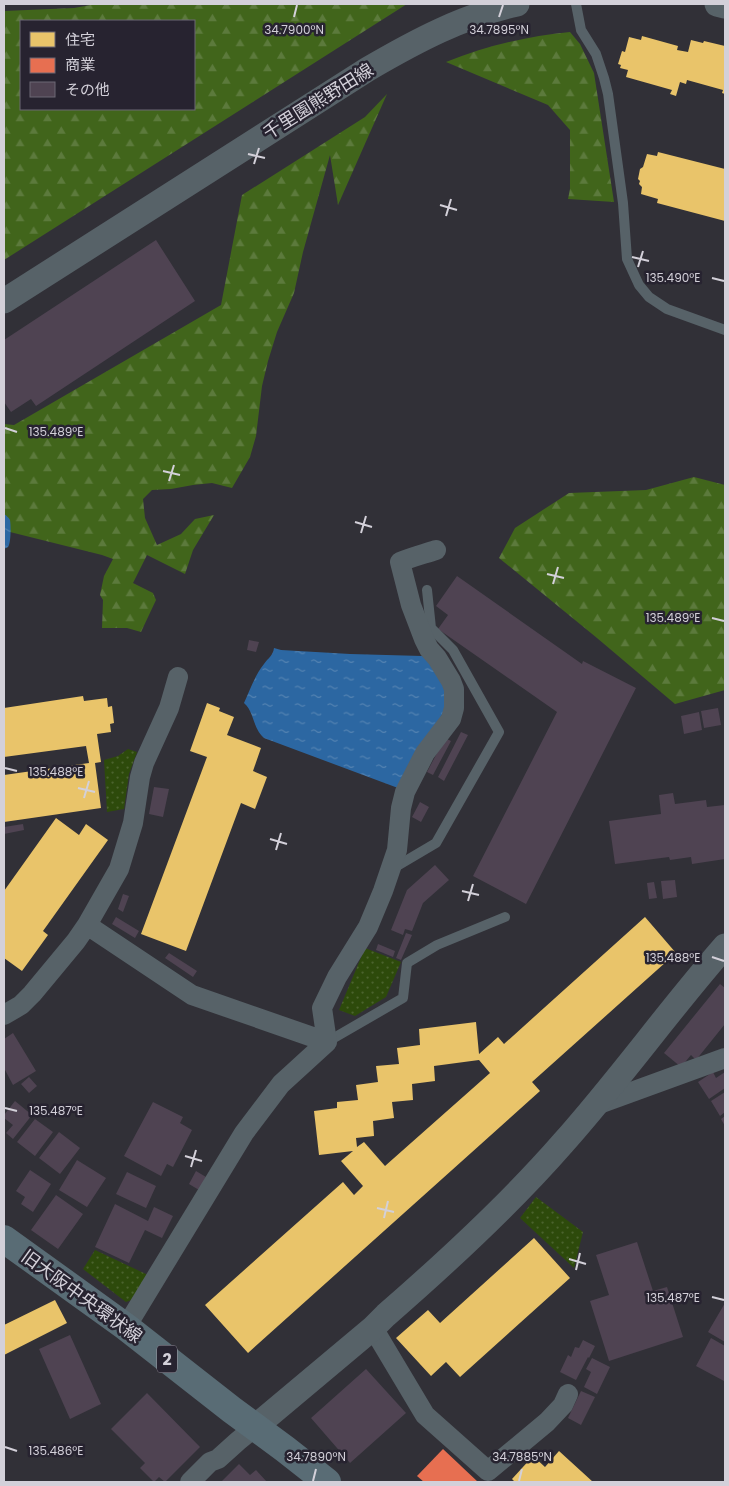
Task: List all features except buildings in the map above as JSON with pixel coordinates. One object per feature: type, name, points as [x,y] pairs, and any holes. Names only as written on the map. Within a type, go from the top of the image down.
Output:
[{"type":"main road","name":"旧大阪中央環状線","points":[[4,1239],[126,1326],[327,1482]]},
{"type":"street","name":"千里園熊野田線","points":[[4,301],[376,64],[428,35],[453,24],[517,4]]},
{"type":"street","points":[[718,4],[725,6]]},
{"type":"street","points":[[327,1042],[322,1008],[337,977],[368,927],[391,869],[396,850],[405,792],[425,753],[451,719],[454,708],[454,689],[451,681],[424,639],[400,562],[436,550]]},
{"type":"street","points":[[4,1015],[21,1005],[32,994],[76,941],[88,925],[119,869],[133,823],[144,763],[169,708],[178,677]]},
{"type":"street","points":[[88,925],[192,995],[327,1042]]},
{"type":"street","points":[[190,1482],[210,1462],[218,1459],[238,1440],[373,1328],[478,1233],[556,1152],[596,1106],[725,946]]},
{"type":"street","points":[[126,1326],[244,1133],[281,1084],[327,1042]]},
{"type":"street","points":[[596,1106],[725,1058]]},
{"type":"street","points":[[373,1328],[425,1415],[488,1471],[548,1422],[563,1405],[568,1394]]},
{"type":"lane","points":[[576,4],[581,30],[596,54],[608,94],[623,203],[627,259],[638,285],[657,304],[677,314],[725,330]]},
{"type":"lane","points":[[391,869],[436,843],[499,732],[453,650],[431,628],[427,590]]},
{"type":"lane","points":[[327,1042],[403,998],[407,963],[437,945],[505,917]]},
{"type":"green space","points":[[96,4],[407,4],[4,260],[4,11],[74,8]]},
{"type":"green space","points":[[570,32],[580,44],[594,73],[614,202],[568,199],[570,189],[570,130],[548,105],[446,62],[507,42]]},
{"type":"green space","points":[[387,94],[338,205],[330,155],[303,252],[294,293],[277,332],[268,361],[262,386],[256,436],[250,457],[232,488],[212,483],[152,490],[143,499],[145,518],[157,545],[181,534],[195,519],[214,515],[193,550],[185,574],[147,555],[133,583],[153,593],[156,600],[141,632],[127,628],[102,628],[103,600],[100,595],[104,576],[113,559],[10,532],[10,521],[4,514],[4,424],[14,425],[221,305],[242,195],[365,117]]},
{"type":"green space","points":[[694,477],[725,485],[725,690],[675,704],[499,558],[515,528],[569,493],[646,490]]},
{"type":"green space","points":[[128,749],[137,752],[129,774],[124,809],[107,812],[104,760],[118,756]]},
{"type":"green space","points":[[365,948],[401,962],[386,997],[355,1016],[339,1010]]},
{"type":"green space","points":[[536,1197],[583,1232],[574,1268],[520,1218]]},
{"type":"green space","points":[[95,1250],[148,1275],[134,1299],[126,1302],[83,1269]]},
{"type":"water","points":[[4,514],[10,520],[11,530],[9,545],[4,549]]},
{"type":"water","points":[[274,648],[350,654],[422,656],[428,658],[445,689],[446,708],[398,788],[264,738],[260,734],[248,707],[244,703],[258,673]]}]
